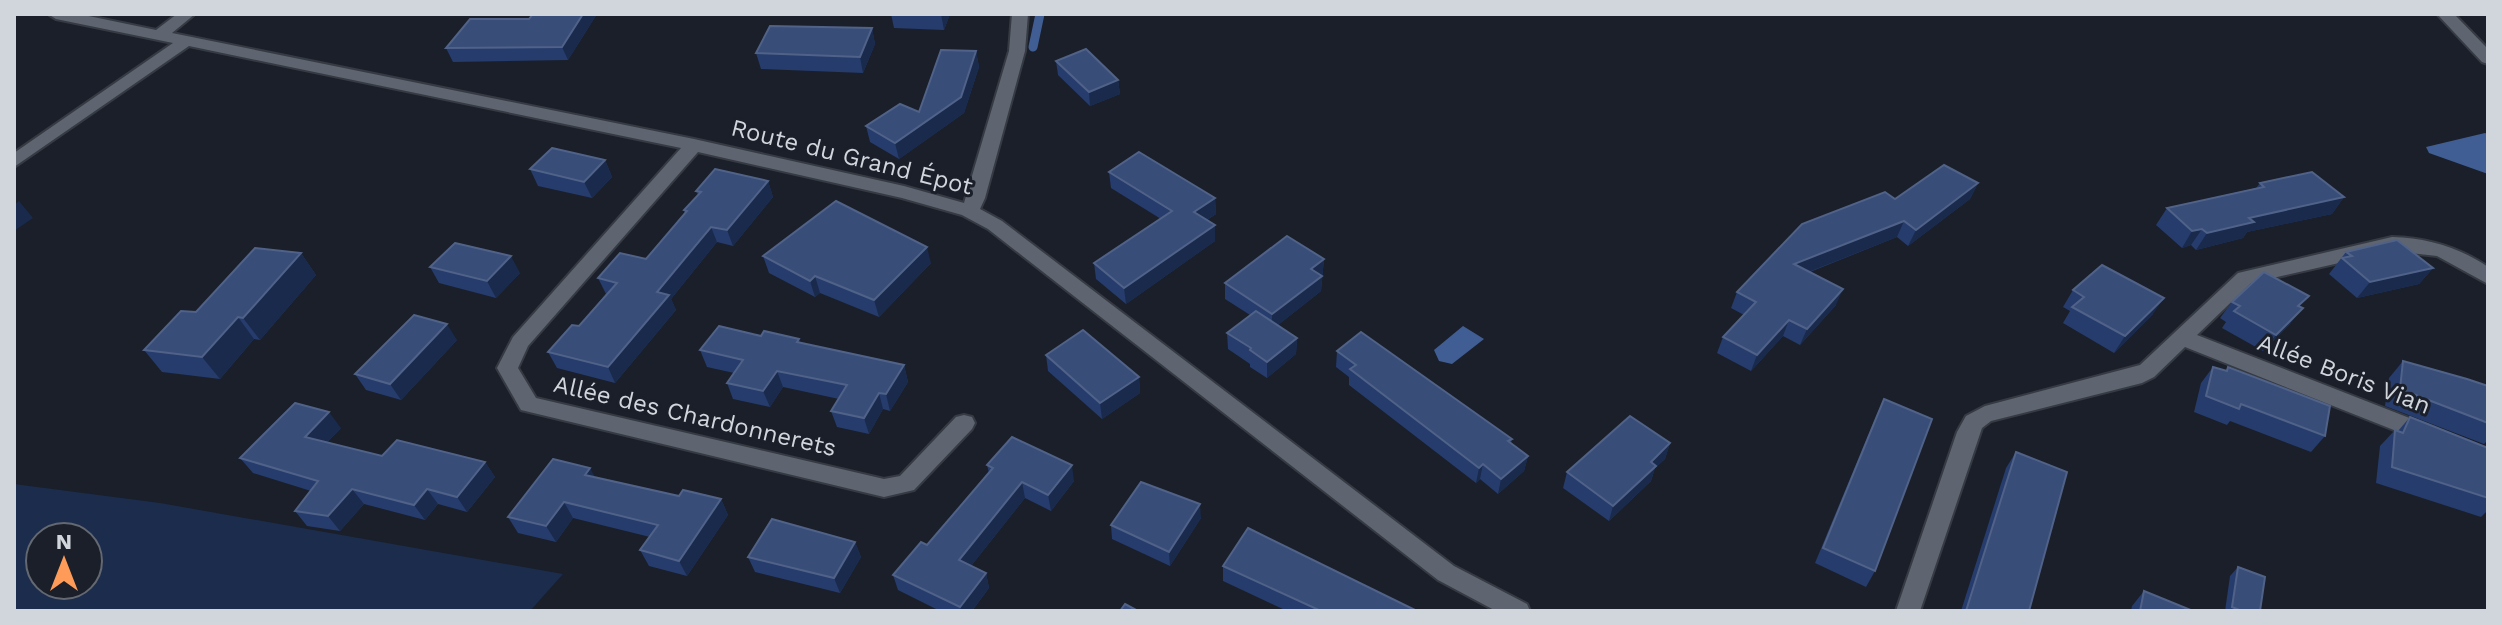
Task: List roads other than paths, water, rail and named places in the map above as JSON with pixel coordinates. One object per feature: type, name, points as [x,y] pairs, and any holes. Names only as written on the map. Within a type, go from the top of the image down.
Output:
[{"type":"street","name":"Route du Grand Épot","points":[[56,14],[694,145],[904,192],[969,211],[995,225],[1446,573],[1518,611]]},
{"type":"street","points":[[159,35],[187,14]]},
{"type":"street","points":[[969,211],[976,198],[1017,51],[1020,14]]},
{"type":"street","points":[[2445,14],[2488,59]]},
{"type":"street","points":[[14,161],[186,41]]},
{"type":"street","name":"Allée des Chardonnerets","points":[[694,145],[520,342],[507,368],[529,404],[884,488],[906,484],[964,423]]},
{"type":"street","points":[[1908,611],[1974,422],[2000,408],[2135,377],[2147,371],[2245,278],[2392,244],[2426,245],[2441,249],[2470,263],[2488,277]]},
{"type":"street","name":"Allée Boris Vian","points":[[2182,337],[2444,441]]},
{"type":"waterway","points":[[1033,47],[1040,14]]}]
